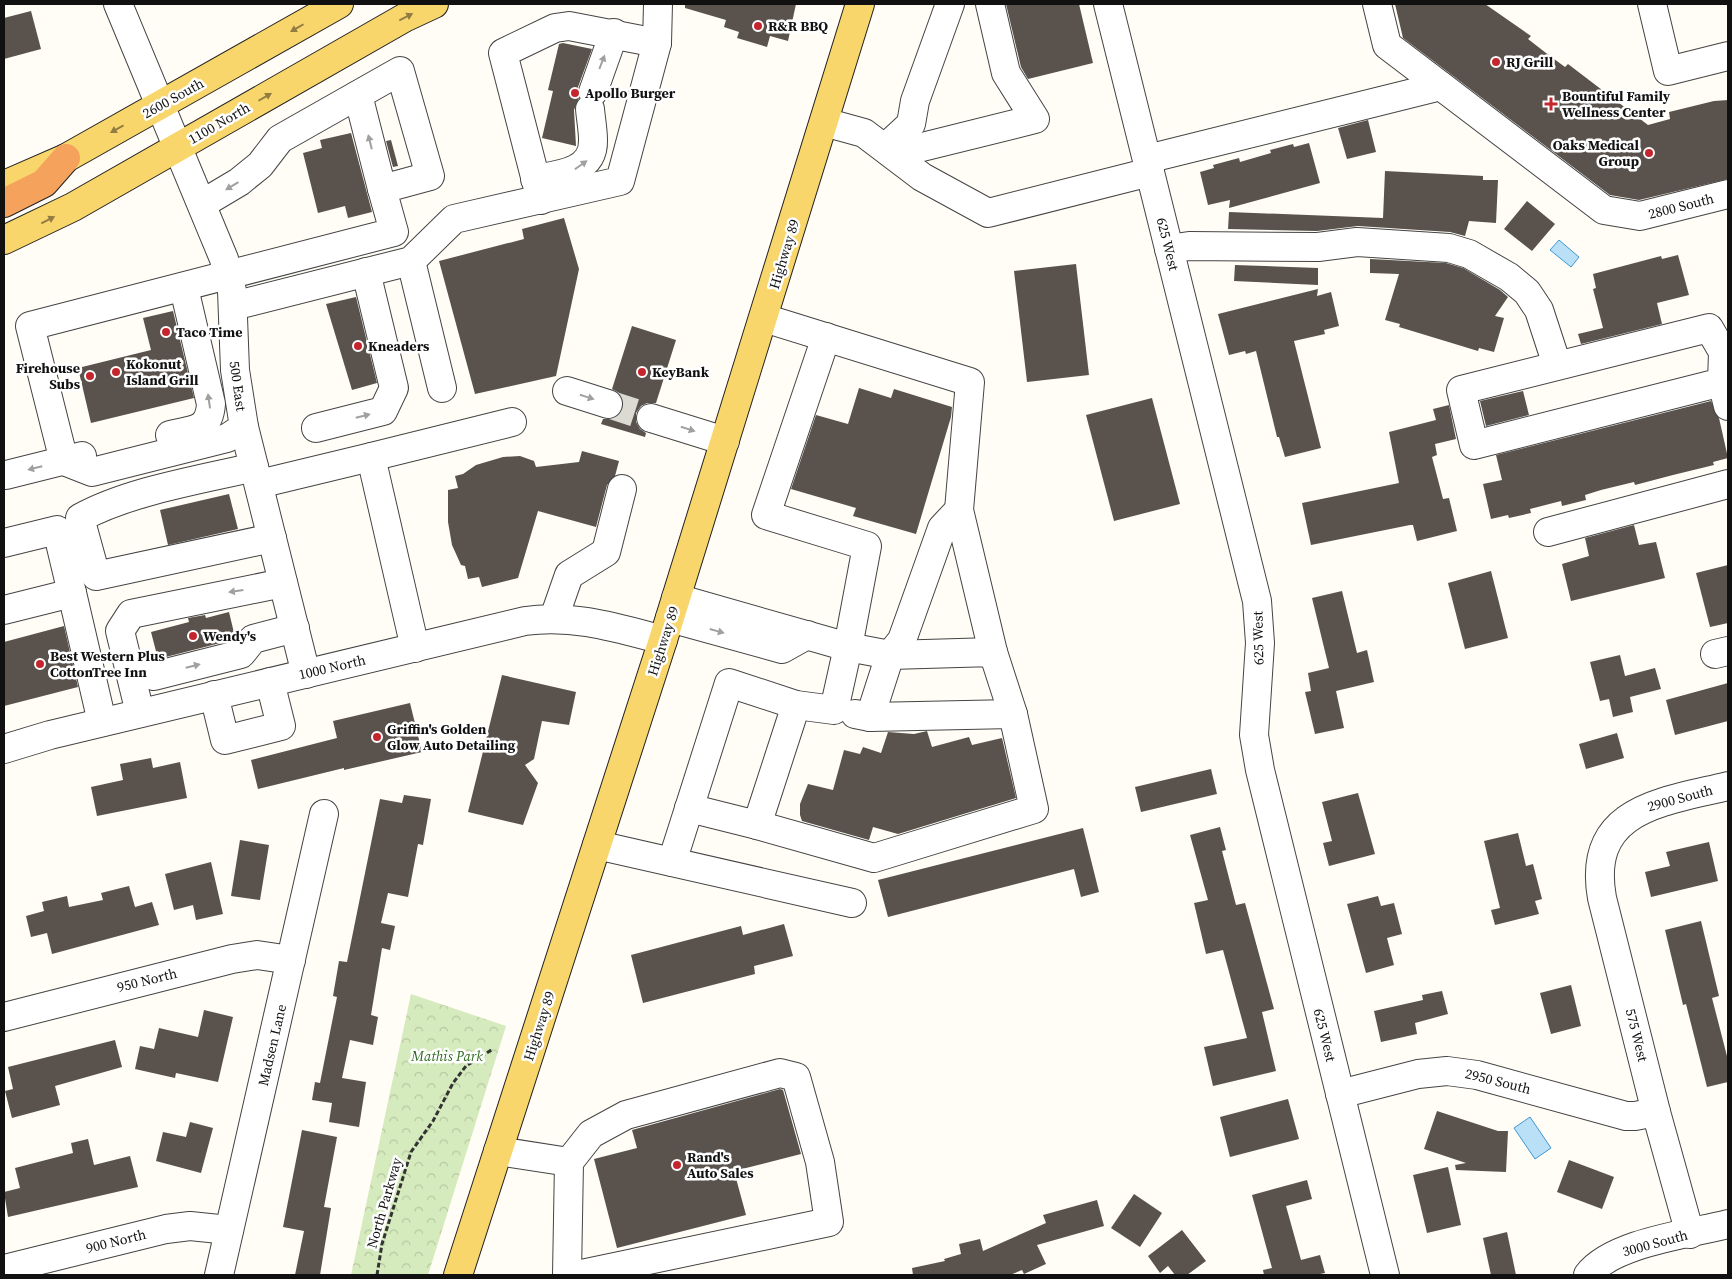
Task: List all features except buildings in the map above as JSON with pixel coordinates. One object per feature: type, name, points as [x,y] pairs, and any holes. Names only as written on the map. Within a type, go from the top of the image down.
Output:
[{"type":"highway","points":[[4,203],[44,182],[66,158]]},
{"type":"main road","name":"2600 South","points":[[4,186],[66,158],[339,4]]},
{"type":"main road","name":"1100 North","points":[[4,240],[73,207],[404,18],[434,4]]},
{"type":"main road","name":"Highway 89","points":[[458,1275],[670,619],[860,4]]},
{"type":"street","name":"500 East","points":[[118,4],[202,204],[229,277],[233,306],[235,370],[244,427],[306,674]]},
{"type":"street","points":[[538,189],[620,181],[657,43],[658,4]]},
{"type":"street","points":[[889,151],[911,124],[916,101],[950,4]]},
{"type":"street","points":[[889,151],[1035,119],[1006,73],[990,4]]},
{"type":"street","name":"625 West","points":[[1108,4],[1257,601],[1260,637],[1254,720],[1257,753],[1385,1275]]},
{"type":"street","points":[[1377,4],[1387,45],[1441,86]]},
{"type":"street","points":[[1652,4],[1668,71],[1728,56]]},
{"type":"street","points":[[538,189],[503,53],[555,28],[569,26],[614,33],[657,43]]},
{"type":"street","points":[[233,306],[411,261],[454,219],[538,189],[587,162],[593,150],[591,101],[614,33]]},
{"type":"street","points":[[202,204],[239,182],[260,164],[280,138],[400,71],[430,176],[382,189]]},
{"type":"street","points":[[824,122],[864,133],[922,177],[988,214],[1148,165],[1441,86]]},
{"type":"street","name":"2800 South","points":[[1441,86],[1604,210],[1640,216],[1728,194]]},
{"type":"street","points":[[64,461],[30,326],[229,277],[250,269],[394,232],[358,94]]},
{"type":"street","points":[[1169,249],[1189,246],[1318,247],[1357,242],[1449,248],[1486,262],[1527,292],[1540,310],[1557,366]]},
{"type":"street","points":[[411,261],[442,388]]},
{"type":"street","points":[[316,428],[383,411],[394,388],[366,272]]},
{"type":"street","points":[[6,475],[202,427],[210,418],[211,404],[184,288]]},
{"type":"street","points":[[689,808],[874,858],[1034,809],[1013,714],[993,652],[959,510],[970,382],[764,318]]},
{"type":"street","points":[[1709,328],[1726,352],[1725,394],[1474,445],[1461,390],[1709,328]]},
{"type":"street","points":[[826,337],[766,515],[867,546],[834,710]]},
{"type":"street","points":[[567,391],[608,404]]},
{"type":"street","points":[[651,418],[725,441]]},
{"type":"street","points":[[4,542],[79,518],[256,476],[371,457],[512,422]]},
{"type":"street","points":[[64,461],[92,472],[228,438],[244,427]]},
{"type":"street","points":[[371,457],[415,648]]},
{"type":"street","points":[[92,472],[79,518],[72,593],[102,722]]},
{"type":"street","points":[[1548,532],[1728,484]]},
{"type":"street","points":[[554,618],[569,575],[606,552],[622,489]]},
{"type":"street","points":[[870,717],[890,655],[902,640],[942,528],[959,510]]},
{"type":"street","points":[[79,518],[96,576],[272,538]]},
{"type":"street","points":[[140,713],[120,630],[131,614],[284,583]]},
{"type":"street","points":[[4,610],[72,593]]},
{"type":"street","name":"1000 North","points":[[4,750],[33,739],[214,695],[511,624],[554,618],[595,623],[670,619],[807,634],[848,647],[890,655],[993,652]]},
{"type":"street","points":[[129,669],[154,676],[241,654],[253,639],[295,628]]},
{"type":"street","points":[[214,695],[225,740],[281,726],[270,682]]},
{"type":"street","points":[[672,862],[729,683],[796,705],[870,717],[1013,714]]},
{"type":"street","points":[[757,825],[796,705]]},
{"type":"street","name":"2900 South","points":[[1612,835],[1625,820],[1642,809],[1728,786]]},
{"type":"street","name":"Madsen Lane","points":[[219,1275],[324,814]]},
{"type":"street","name":"575 West","points":[[1612,835],[1602,856],[1600,887],[1656,1112],[1690,1234]]},
{"type":"street","points":[[597,845],[852,904]]},
{"type":"street","name":"950 North","points":[[4,1017],[232,959],[257,955],[291,960]]},
{"type":"street","name":"2950 South","points":[[1340,1094],[1418,1074],[1447,1071],[1477,1075],[1626,1116],[1656,1112]]},
{"type":"street","points":[[567,1275],[569,1162],[591,1134],[626,1115],[780,1074],[796,1077],[820,1162],[829,1222],[578,1275]]},
{"type":"street","points":[[498,1151],[569,1162]]},
{"type":"street","name":"3000 South","points":[[1588,1275],[1596,1266],[1619,1252],[1728,1224]]},
{"type":"street","name":"900 North","points":[[4,1269],[166,1229],[190,1226],[230,1230]]},
{"type":"path","name":"North Parkway","points":[[377,1275],[382,1244],[411,1152],[433,1121],[453,1083],[466,1066],[493,1049]]},
{"type":"green space","name":"Mathis Park","points":[[411,994],[506,1026],[428,1275],[351,1275]]},
{"type":"water","points":[[1559,240],[1579,257],[1571,267],[1550,250]]},
{"type":"water","points":[[1530,1117],[1551,1148],[1535,1159],[1514,1128]]},
{"type":"tunnel","points":[[608,404],[651,418]]},
{"type":"place","name":"R&R BBQ","points":[[758,26]]},
{"type":"place","name":"RJ Grill","points":[[1496,62]]},
{"type":"place","name":"Apollo Burger","points":[[575,93]]},
{"type":"place","name":"Bountiful Family Wellness Center","points":[[1551,104]]},
{"type":"place","name":"Oaks Medical Group","points":[[1649,153]]},
{"type":"place","name":"Taco Time","points":[[166,332]]},
{"type":"place","name":"Kneaders","points":[[358,346]]},
{"type":"place","name":"Kokonut Island Grill","points":[[116,372]]},
{"type":"place","name":"KeyBank","points":[[642,372]]},
{"type":"place","name":"Firehouse Subs","points":[[90,376]]},
{"type":"place","name":"Wendy's","points":[[193,636]]},
{"type":"place","name":"Best Western Plus CottonTree Inn","points":[[40,664]]},
{"type":"place","name":"Griffin's Golden Glow Auto Detailing","points":[[377,737]]},
{"type":"place","name":"Rand's Auto Sales","points":[[677,1165]]}]
